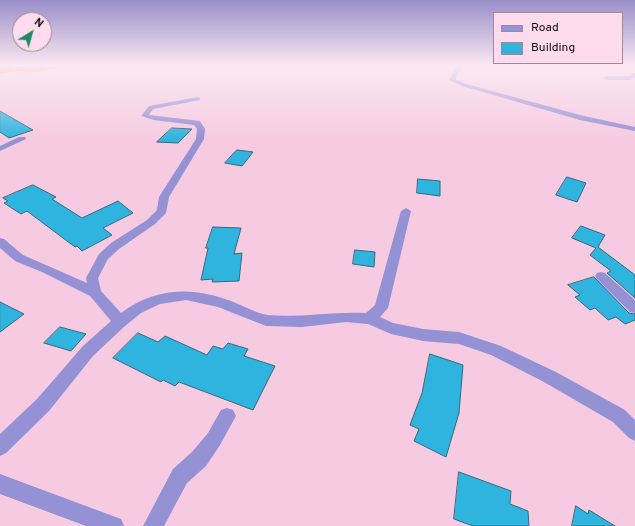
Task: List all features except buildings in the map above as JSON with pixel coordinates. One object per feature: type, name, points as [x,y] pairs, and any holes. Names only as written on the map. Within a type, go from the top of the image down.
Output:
[{"type":"street","points":[[482,90],[583,118],[635,129]]},
{"type":"street","points":[[120,322],[96,293],[92,278],[103,257],[115,246],[151,222],[162,211],[164,197],[200,139],[201,129],[197,124],[145,116],[151,107],[198,99]]},
{"type":"street","points":[[0,149],[22,139]]},
{"type":"street","points":[[370,319],[381,308],[406,211]]},
{"type":"street","points":[[0,242],[19,258],[96,293]]},
{"type":"street","points":[[601,276],[635,308]]},
{"type":"street","points":[[0,447],[43,405],[88,352],[120,322],[136,309],[158,299],[186,295],[220,302],[266,320],[302,321],[346,316],[370,319],[391,328],[423,335],[459,338],[496,350],[550,377],[619,416],[635,432]]},
{"type":"street","points":[[153,526],[180,476],[199,459],[214,439],[227,416]]},
{"type":"street","points":[[0,484],[98,523],[114,526]]}]
